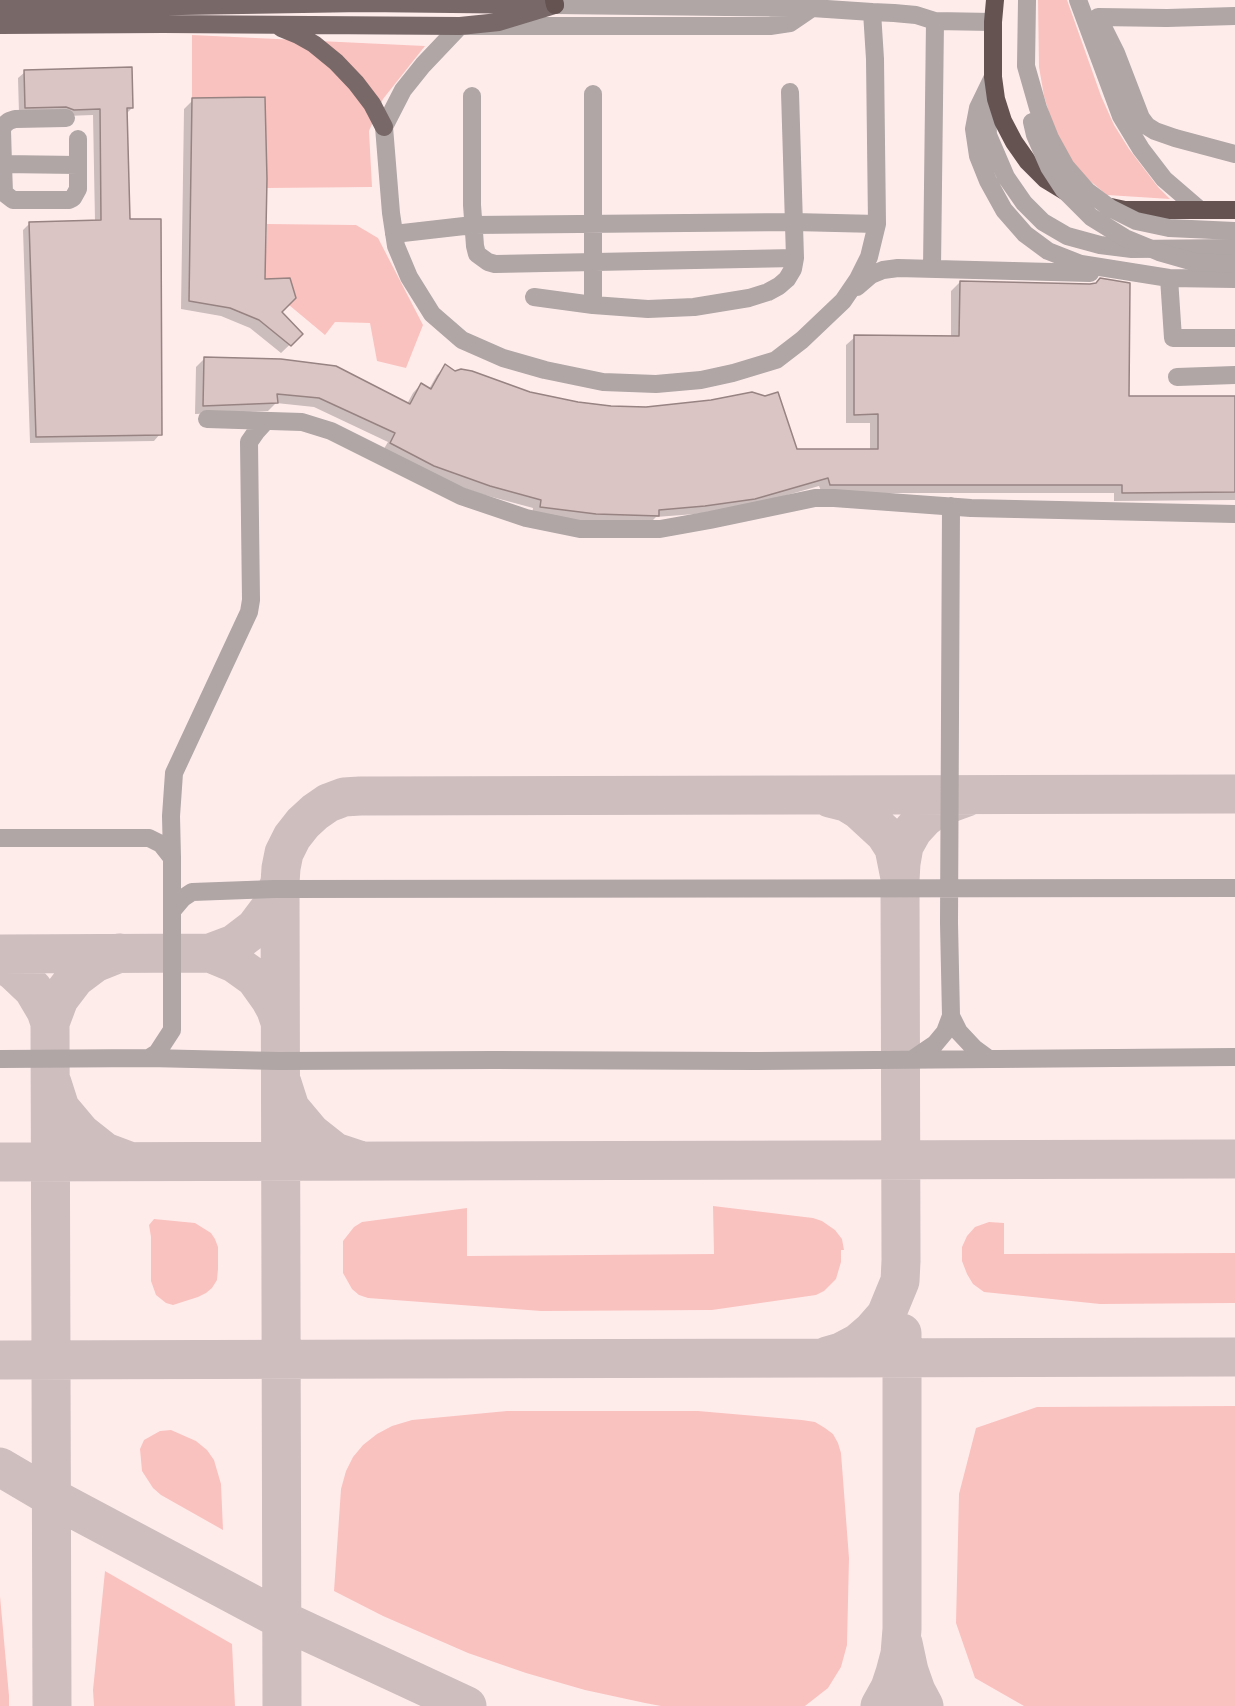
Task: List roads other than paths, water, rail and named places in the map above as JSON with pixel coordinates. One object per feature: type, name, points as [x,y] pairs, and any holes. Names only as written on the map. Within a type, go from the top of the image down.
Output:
[{"type":"highway","points":[[995,0],[993,77],[996,99],[1003,121],[1014,142],[1028,162],[1045,178],[1065,192],[1125,210],[1235,210]]},
{"type":"main road","points":[[0,9],[326,2],[556,2]]},
{"type":"main road","points":[[460,26],[491,15],[510,2]]},
{"type":"main road","points":[[0,25],[460,26],[499,22],[556,2]]},
{"type":"main road","points":[[273,25],[314,44],[336,62],[372,104],[384,127]]},
{"type":"street","points":[[1027,0],[1026,66],[1029,109],[1035,135],[1049,167],[1064,190],[1091,217],[1125,238],[1159,252],[1194,262],[1235,264]]},
{"type":"street","points":[[1078,0],[1121,116],[1141,149],[1164,179],[1200,210]]},
{"type":"street","points":[[556,2],[812,4],[915,15],[934,21],[993,22]]},
{"type":"street","points":[[812,4],[790,23],[770,26],[460,26],[423,65],[404,90],[384,127],[396,246],[409,277],[432,314],[462,340],[504,358],[545,370],[603,382],[656,384],[701,380],[776,360],[802,339],[862,282],[883,270],[932,268],[1137,274]]},
{"type":"street","points":[[843,301],[869,257],[877,224],[875,59],[872,12]]},
{"type":"street","points":[[1235,16],[1098,17],[1116,53],[1141,118],[1147,126],[1175,138],[1235,154]]},
{"type":"street","points":[[932,268],[934,21]]},
{"type":"street","points":[[1026,66],[1038,108],[1050,138],[1066,167],[1087,190],[1110,208],[1136,221],[1169,228],[1235,231]]},
{"type":"street","points":[[993,77],[987,112],[988,135],[1006,177],[1024,203],[1043,222],[1067,236],[1132,249],[1235,248]]},
{"type":"street","points":[[993,77],[978,108],[974,129],[978,156],[987,181],[1004,210],[1025,234],[1048,251],[1081,264],[1168,278],[1235,279]]},
{"type":"street","points":[[534,297],[592,305],[648,309],[694,308],[749,298],[779,286],[793,269],[795,258],[790,92]]},
{"type":"street","points":[[592,305],[593,94]]},
{"type":"street","points":[[472,96],[473,225],[477,254],[488,262],[495,264],[795,258]]},
{"type":"street","points":[[66,118],[15,119],[4,125],[2,130],[4,192],[13,200],[69,200],[73,198],[78,189],[78,139]]},
{"type":"street","points":[[2,163],[78,165]]},
{"type":"street","points":[[394,234],[473,225],[794,222],[877,224]]},
{"type":"street","points":[[1168,278],[1173,338],[1235,338]]},
{"type":"street","points":[[1177,377],[1235,375]]},
{"type":"street","points":[[207,419],[302,422],[331,431],[461,496],[526,518],[580,528],[660,528],[815,498],[951,506],[1235,514]]},
{"type":"street","points":[[229,420],[249,442]]},
{"type":"street","points":[[202,1059],[188,1053],[177,1042],[172,1030],[171,816],[174,773],[249,612],[251,600],[249,442],[266,421]]},
{"type":"street","points":[[913,1059],[935,1044],[945,1032],[951,1016],[951,506]]},
{"type":"street","points":[[149,838],[164,828],[171,816]]},
{"type":"street","points":[[0,838],[149,838],[161,844],[183,883],[201,891]]},
{"type":"street","points":[[172,911],[183,898],[192,892],[274,889],[1235,888]]},
{"type":"street","points":[[951,1016],[959,1032],[974,1048],[989,1059]]},
{"type":"street","points":[[149,1058],[157,1053],[172,1030]]},
{"type":"street","points":[[0,1059],[757,1061],[1235,1057]]}]
